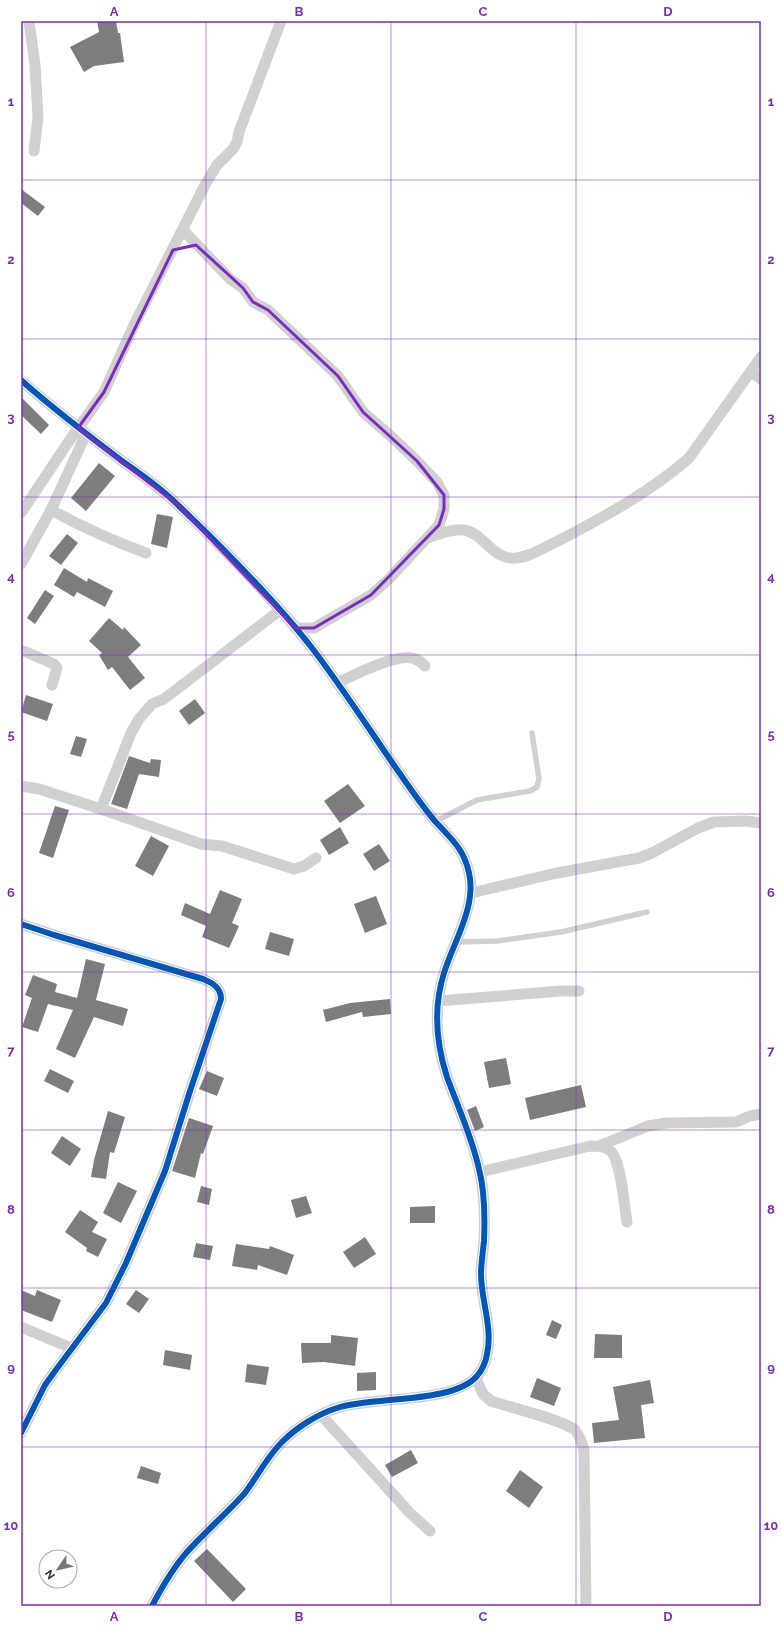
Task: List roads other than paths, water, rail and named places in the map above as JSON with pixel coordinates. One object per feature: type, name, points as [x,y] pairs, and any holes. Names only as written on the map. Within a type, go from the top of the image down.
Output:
[{"type":"street","points":[[29,21],[36,65],[38,117],[34,151]]},
{"type":"street","points":[[21,513],[82,431],[104,392],[134,325],[212,172],[233,149],[237,142],[239,132],[281,21]]},
{"type":"street","points":[[183,230],[230,279],[243,288],[253,302],[268,310],[338,376],[363,412],[394,439],[437,482],[444,495],[444,509],[439,524],[428,538],[388,580],[370,596],[314,628],[295,628]]},
{"type":"street","points":[[173,250],[196,245]]},
{"type":"street","points":[[428,538],[449,531],[464,530],[477,535],[492,550],[504,557],[516,558],[534,552],[601,519],[674,471],[689,458],[761,356]]},
{"type":"street","points":[[751,372],[761,379]]},
{"type":"street","points":[[21,380],[82,431],[153,484],[178,505],[280,610],[310,646],[418,799],[455,841],[465,858],[470,876],[471,893],[457,942],[444,974],[438,1001],[437,1032],[441,1053],[480,1172],[484,1218],[484,1246],[481,1272],[482,1296],[488,1332],[488,1352],[482,1367],[476,1378],[460,1388],[441,1393],[340,1407],[321,1415],[295,1431],[282,1442],[244,1493],[188,1551],[174,1568],[152,1606]]},
{"type":"street","points":[[21,564],[51,510],[82,431]]},
{"type":"street","points":[[51,510],[111,540],[146,553]]},
{"type":"street","points":[[101,809],[131,733],[145,711],[152,704],[164,699],[280,610]]},
{"type":"street","points":[[310,646],[314,628]]},
{"type":"street","points":[[21,650],[54,664],[57,668],[52,685]]},
{"type":"street","points":[[337,683],[378,665],[404,658],[412,658],[425,666]]},
{"type":"street","points":[[21,786],[39,789],[201,844],[222,846],[294,869],[316,858]]},
{"type":"street","points":[[471,893],[552,874],[639,858],[652,853],[698,828],[714,822],[746,821],[761,823]]},
{"type":"street","points":[[21,924],[203,979],[214,984],[221,995],[221,999],[190,1090],[165,1171],[126,1263],[106,1303],[45,1385],[21,1433]]},
{"type":"street","points":[[438,1001],[562,991],[580,992]]},
{"type":"street","points":[[599,1146],[648,1126],[667,1123],[736,1122],[750,1116],[761,1114]]},
{"type":"street","points":[[480,1172],[590,1146],[606,1148],[612,1154],[619,1172],[627,1222]]},
{"type":"street","points":[[21,1327],[72,1348]]},
{"type":"street","points":[[476,1378],[483,1394],[491,1401],[561,1423],[574,1430],[580,1438],[584,1450],[586,1606]]},
{"type":"street","points":[[321,1415],[410,1513],[430,1531]]},
{"type":"lane","points":[[436,821],[476,800],[530,791],[537,787],[539,779],[532,733]]},
{"type":"lane","points":[[457,942],[497,941],[561,932],[647,912]]}]
